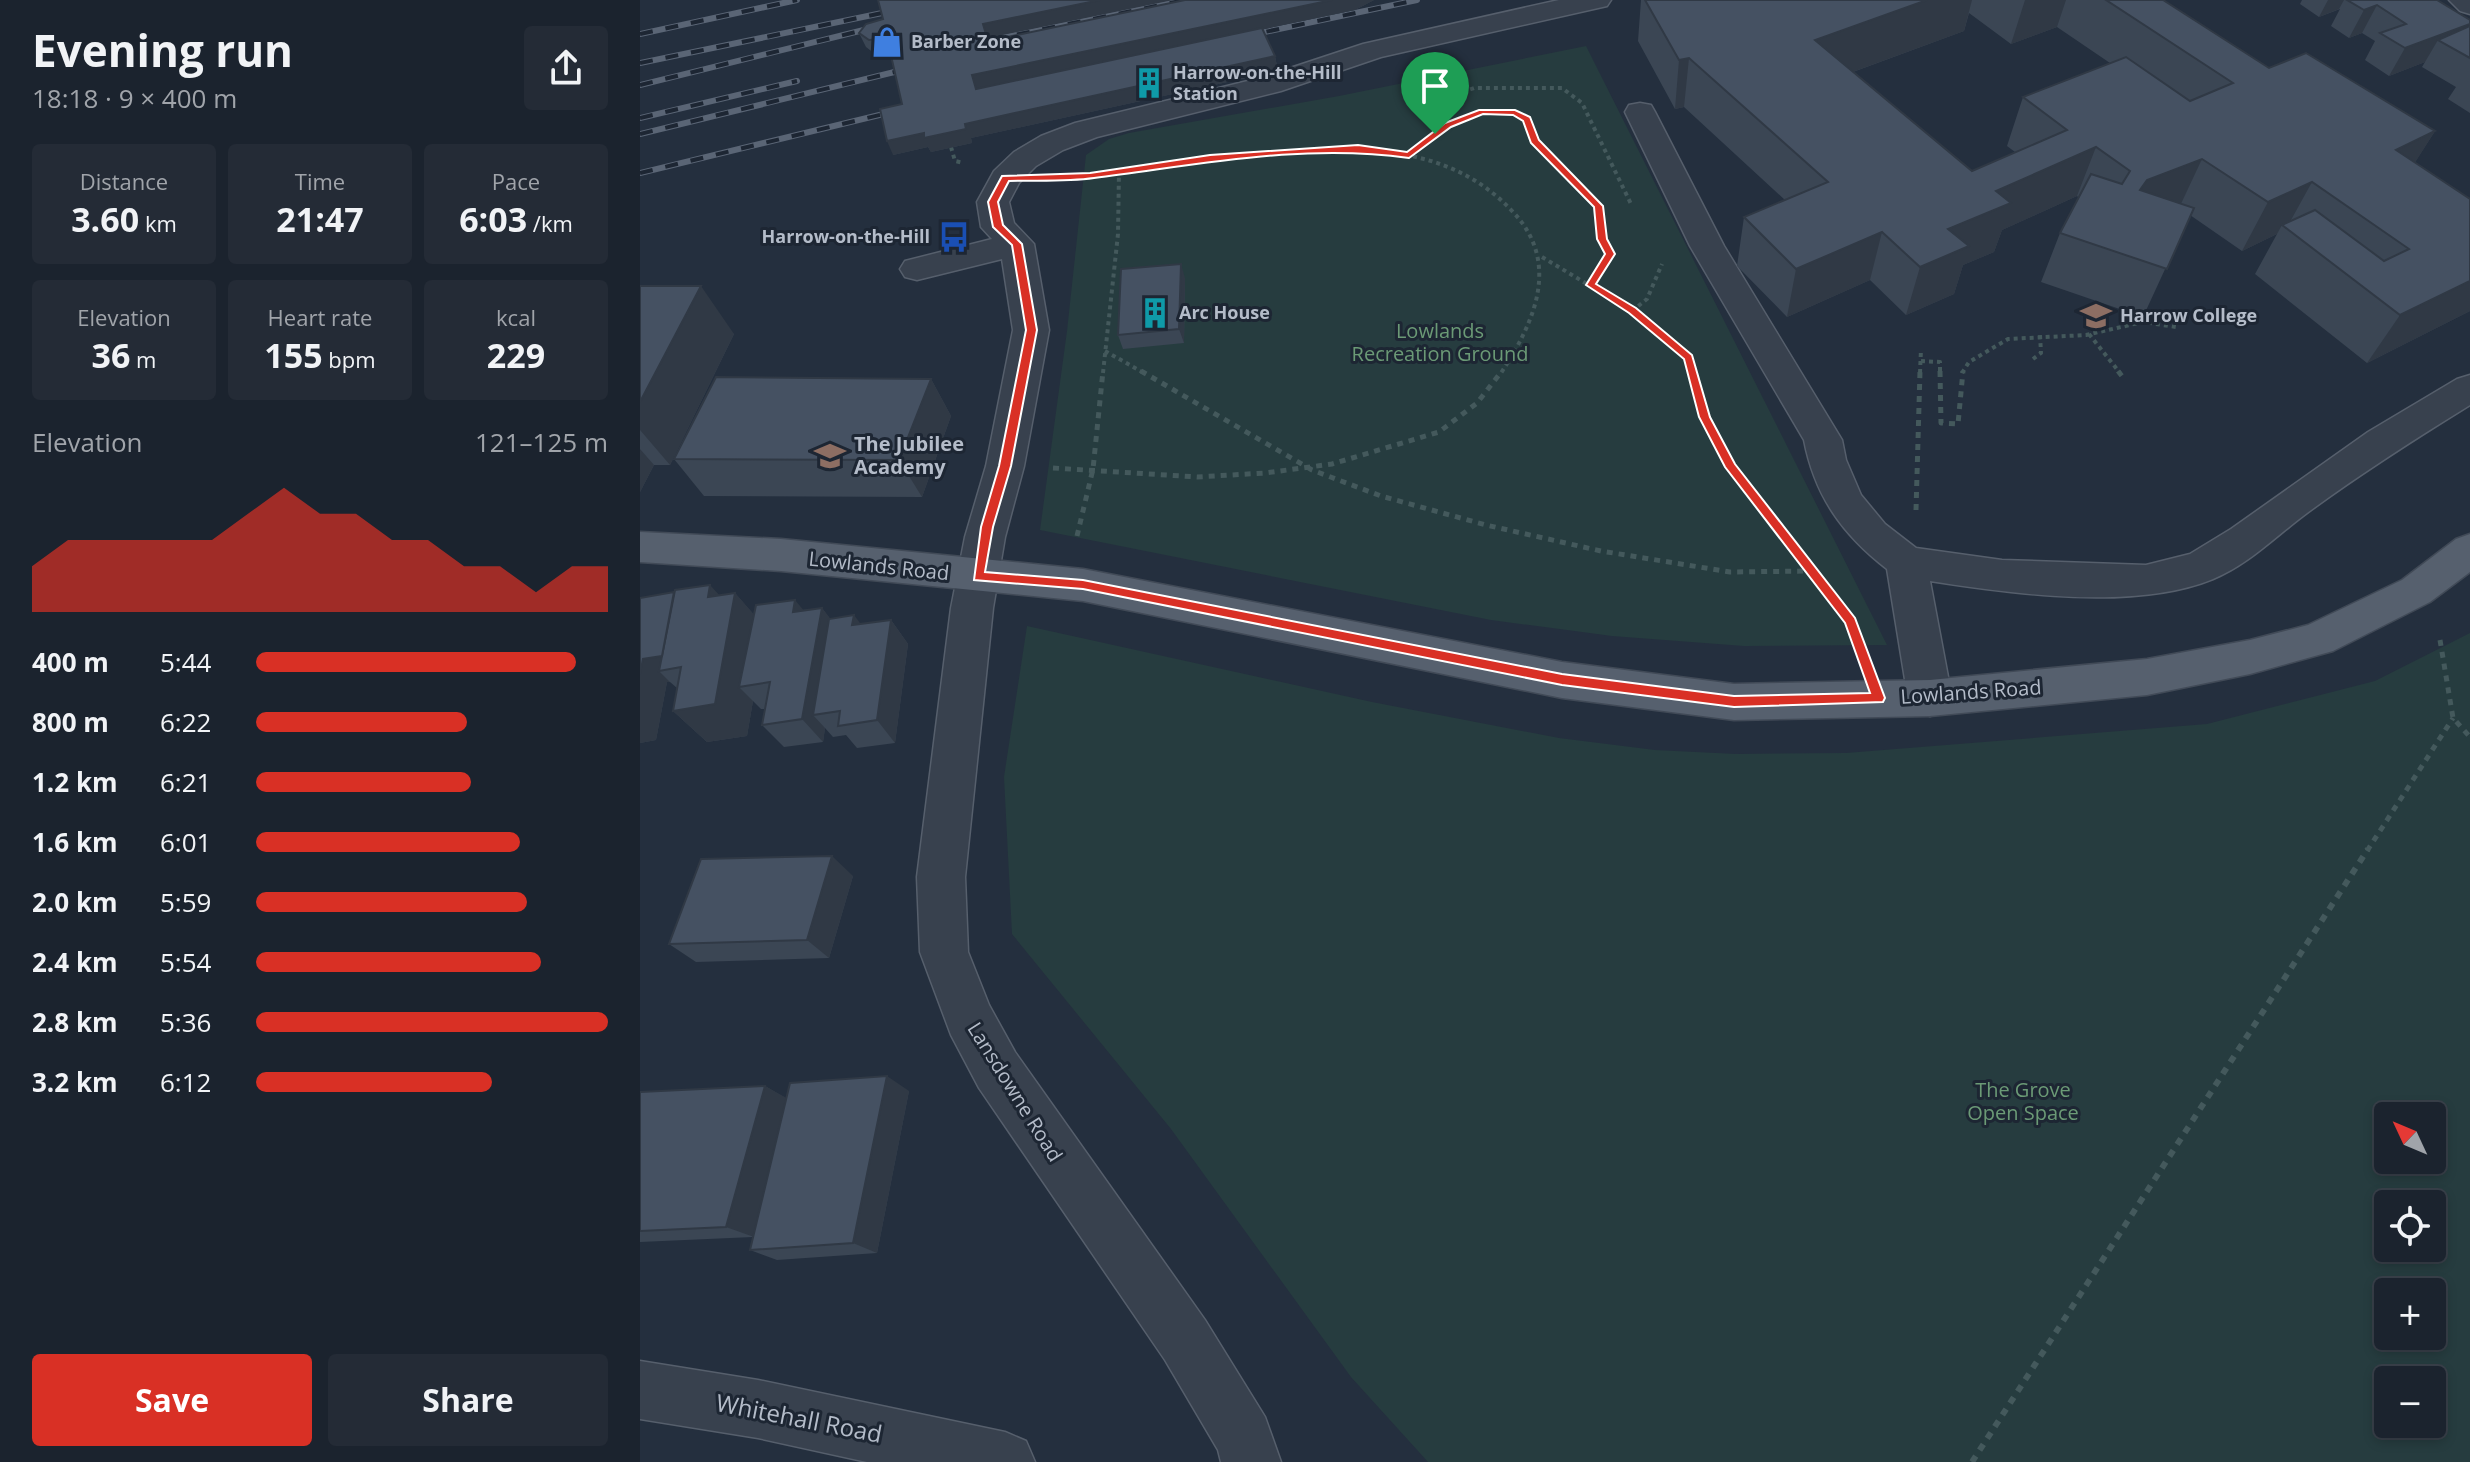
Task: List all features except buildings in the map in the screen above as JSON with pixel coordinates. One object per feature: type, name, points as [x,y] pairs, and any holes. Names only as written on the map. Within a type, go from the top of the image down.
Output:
[{"type":"main road","name":"Lowlands Road","points":[[640,547],[781,555],[1083,585],[1562,680],[1734,702],[1930,698],[2147,677],[2250,657],[2318,639],[2416,591],[2470,550]]},
{"type":"street","points":[[1017,244],[998,227],[993,202],[1005,178],[1025,159],[1052,143],[1126,120],[1270,85],[1373,50],[1597,0]]},
{"type":"street","points":[[2463,0],[2470,5]]},
{"type":"street","points":[[1640,112],[1707,246],[1823,440],[1827,460],[1845,502],[1871,535],[1896,555],[2002,576],[2146,581],[2201,567],[2245,540],[2381,442],[2470,388]]},
{"type":"street","points":[[917,269],[1017,244]]},
{"type":"street","name":"Lansdowne Road","points":[[1017,244],[1031,330],[1005,466],[987,527],[960,695],[941,877],[944,952],[969,1018],[997,1070],[1185,1340],[1244,1438],[1251,1462]]},
{"type":"street","points":[[1896,555],[1930,698]]},
{"type":"street","name":"Whitehall Road","points":[[640,1390],[758,1409],[1005,1462]]},
{"type":"path","points":[[1435,134],[1435,113],[1457,94],[1474,88],[1562,88],[1582,103],[1638,217]]},
{"type":"path","points":[[1409,155],[1448,125],[1482,112],[1515,112],[1527,119],[1535,141],[1598,206],[1602,239],[1610,254],[1591,285]]},
{"type":"path","points":[[951,147],[955,161]]},
{"type":"path","points":[[1005,178],[1090,176],[1210,158],[1358,148],[1409,155],[1473,178],[1507,204],[1530,233],[1542,257],[1539,289],[1525,336],[1480,399],[1444,430],[1356,461],[1312,470],[1130,475],[1093,469]]},
{"type":"path","points":[[1076,541],[1093,469],[1118,234],[1119,171]]},
{"type":"path","points":[[1632,311],[1647,299],[1662,266],[1658,254]]},
{"type":"path","points":[[1542,257],[1632,311],[1689,358],[1705,417],[1731,467],[1850,621],[1878,698]]},
{"type":"path","points":[[1921,361],[1940,362],[1941,423],[1958,424],[1961,375],[1969,362],[2008,339],[2089,334],[2143,322],[2176,327]]},
{"type":"path","points":[[2089,334],[2125,380]]},
{"type":"path","points":[[2033,359],[2041,353],[2040,335]]},
{"type":"path","points":[[1896,555],[1919,504],[1921,349]]},
{"type":"path","points":[[1105,351],[1312,470],[1381,496],[1486,525],[1601,551],[1730,572],[1811,571]]},
{"type":"path","points":[[2440,640],[2453,718],[2470,737]]},
{"type":"path","points":[[1972,1462],[2453,718]]},
{"type":"green space","name":"Lowlands Recreation Ground","points":[[1586,46],[1887,645],[1744,646],[1612,636],[1491,620],[1040,530],[1067,331],[1086,155],[1109,139],[1129,133],[1339,96]]},
{"type":"green space","name":"The Grove Open Space","points":[[1027,626],[1372,702],[1559,738],[1655,750],[1736,754],[1846,753],[2207,724],[2375,681],[2470,633],[2470,1462],[1428,1462],[1351,1377],[1171,1129],[1012,934],[1004,777]]},
{"type":"railway","points":[[640,34],[797,0]]},
{"type":"railway","points":[[966,45],[1185,0]]},
{"type":"railway","points":[[1241,37],[1417,0]]},
{"type":"railway","points":[[640,63],[887,12]]},
{"type":"railway","points":[[640,85],[884,25]]},
{"type":"railway","points":[[640,134],[915,67]]},
{"type":"railway","points":[[640,118],[797,81]]},
{"type":"railway","points":[[640,173],[900,110]]},
{"type":"place","name":"Barber Zone","points":[[887,42]]},
{"type":"place","name":"Harrow-on-the-Hill Station","points":[[1149,83]]},
{"type":"place","name":"Harrow-on-the-Hill","points":[[954,237]]},
{"type":"place","name":"Arc House","points":[[1155,313]]},
{"type":"place","name":"Harrow College","points":[[2096,316]]},
{"type":"place","name":"The Jubilee Academy","points":[[830,456]]},
{"type":"route","points":[[1482,112],[1515,112],[1527,119],[1535,141],[1598,206],[1602,239],[1610,254],[1591,285],[1632,311],[1689,358],[1705,417],[1731,467],[1850,621],[1878,698],[1734,702],[1562,680],[1083,585],[978,576],[987,527],[1005,466],[1031,330],[1017,244],[998,227],[993,202],[1005,178],[1090,176],[1210,158],[1358,148],[1409,155],[1435,134],[1448,125],[1482,112]]}]
